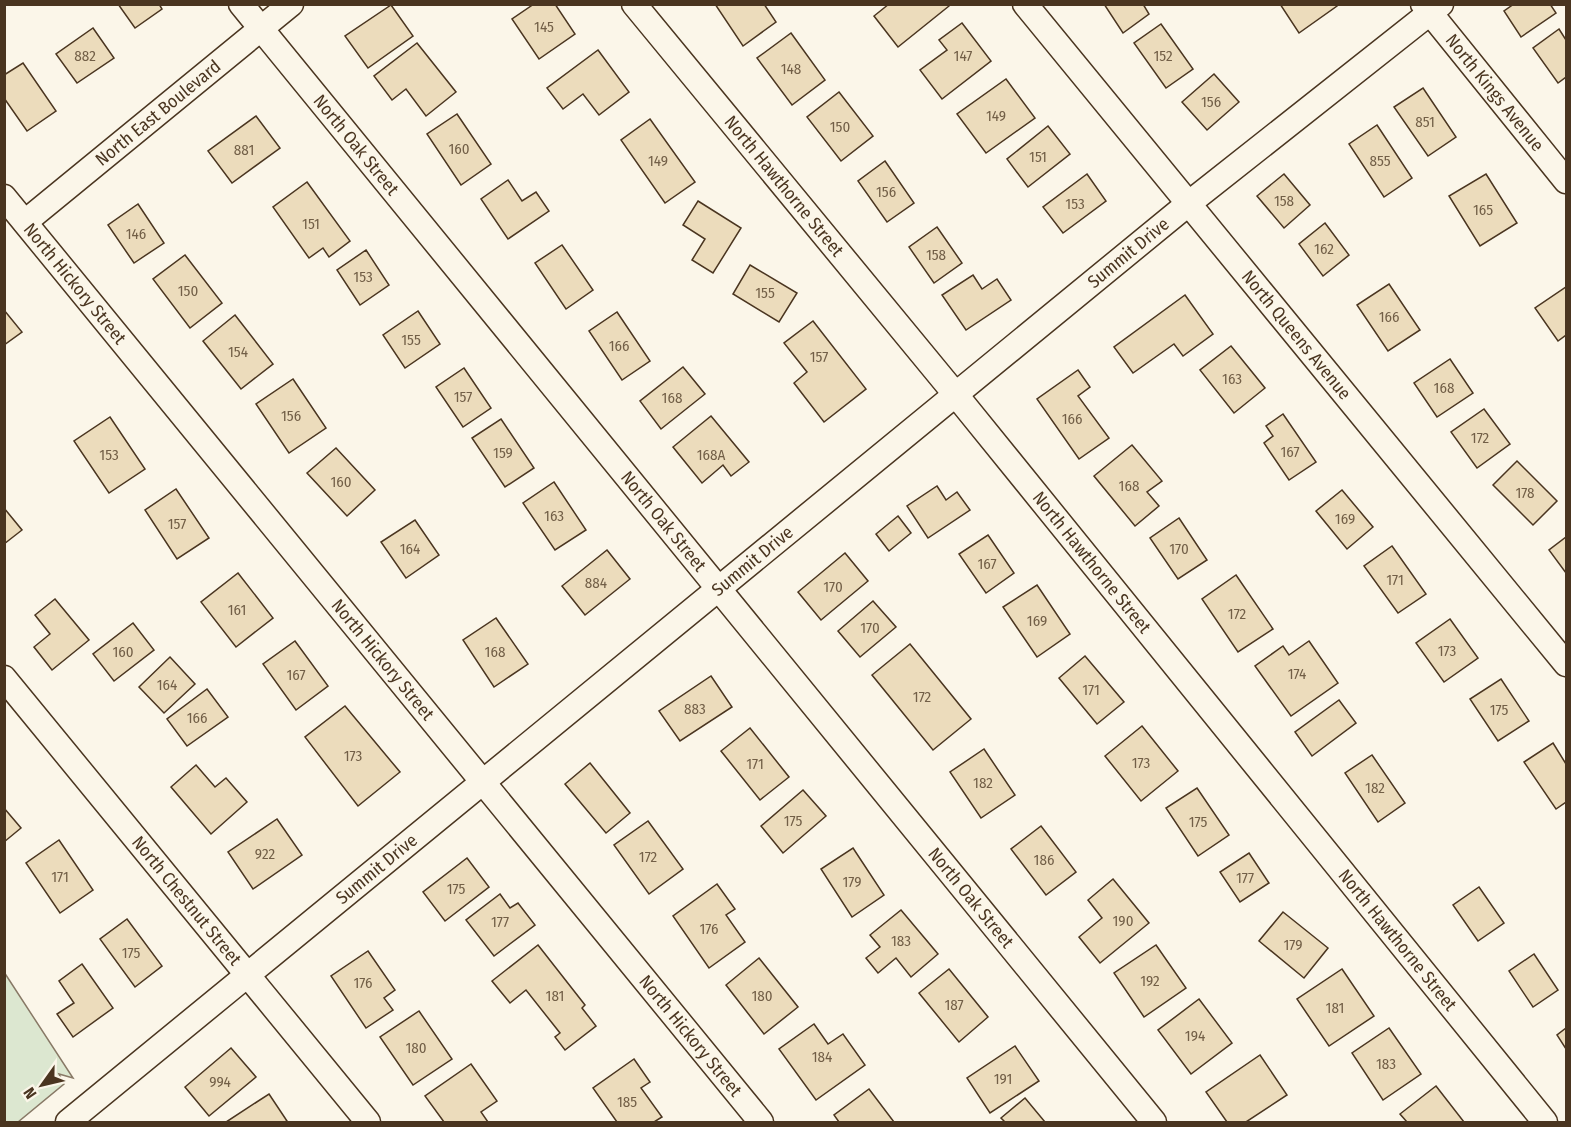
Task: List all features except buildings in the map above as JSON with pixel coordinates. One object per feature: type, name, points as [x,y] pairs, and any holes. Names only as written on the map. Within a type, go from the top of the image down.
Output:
[{"type":"street","name":"North Oak Street","points":[[241,4],[1154,1122]]},
{"type":"street","name":"North East Boulevard","points":[[25,222],[291,4]]},
{"type":"street","name":"North Hawthorne Street","points":[[634,4],[956,395],[1545,1122]]},
{"type":"street","name":"North Queens Avenue","points":[[1025,4],[1566,664]]},
{"type":"street","name":"Summit Drive","points":[[68,1122],[1431,7]]},
{"type":"street","name":"North Kings Avenue","points":[[1431,7],[1566,181]]},
{"type":"street","name":"North Hickory Street","points":[[4,197],[760,1122]]},
{"type":"street","name":"North Chestnut Street","points":[[4,678],[368,1122]]},
{"type":"green space","points":[[4,972],[73,1078],[59,1074],[64,1084],[18,1122],[5,1122]]}]
